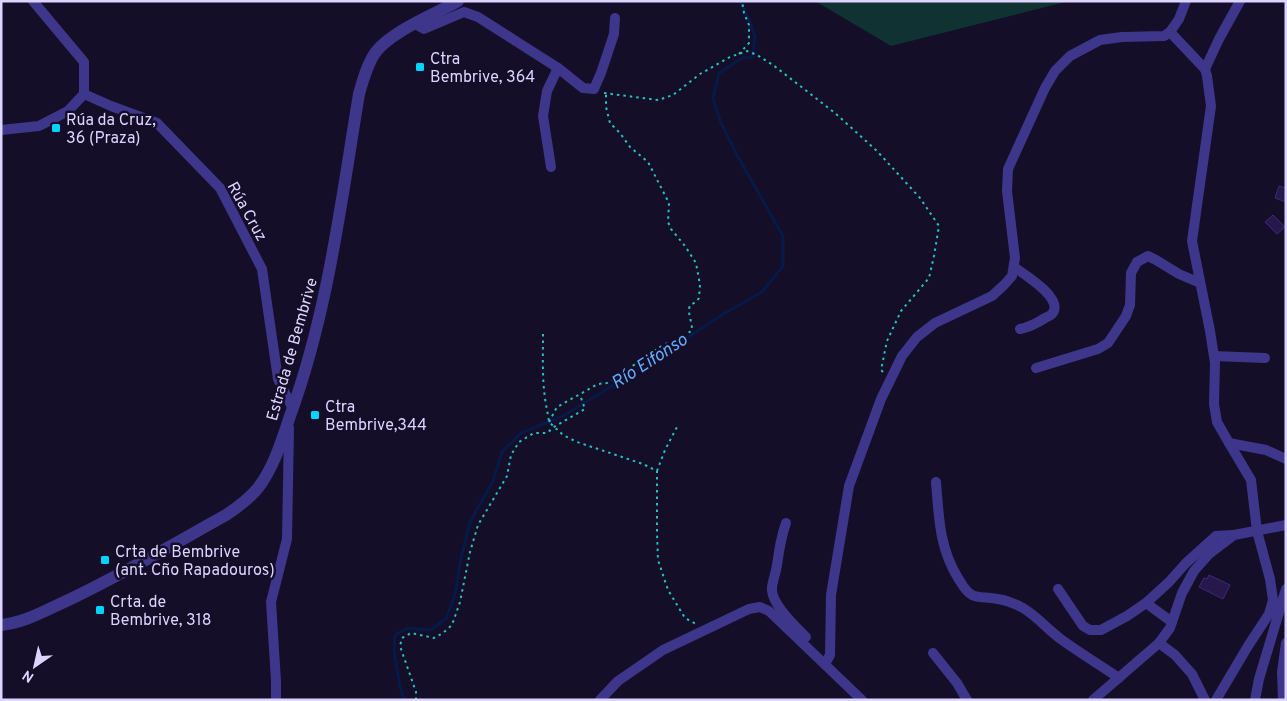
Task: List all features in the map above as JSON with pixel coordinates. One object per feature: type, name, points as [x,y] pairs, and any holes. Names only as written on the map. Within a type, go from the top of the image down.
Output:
[{"type":"street","points":[[1,130],[39,126],[68,111],[84,94],[84,62],[33,1]]},
{"type":"street","name":"Estrada de Bembrive","points":[[1,625],[28,619],[92,589],[236,509],[251,496],[264,478],[276,453],[291,415],[313,342],[332,258],[360,94],[370,62],[380,48],[403,30],[458,1]]},
{"type":"street","points":[[825,664],[830,655],[831,595],[849,486],[880,399],[902,356],[917,337],[935,323],[992,296],[1012,276],[1015,258],[1007,191],[1008,169],[1054,71],[1070,56],[1100,40],[1122,37],[1164,36],[1170,32],[1179,20],[1186,1]]},
{"type":"street","points":[[1205,69],[1240,1]]},
{"type":"street","points":[[415,24],[424,28],[464,12],[478,17],[558,68],[583,88],[594,89],[614,34],[615,18]]},
{"type":"street","points":[[1170,32],[1205,69],[1207,76],[1211,106],[1192,241],[1214,356],[1214,404],[1218,422],[1251,480],[1257,531],[1270,579],[1273,600],[1262,646],[1266,655]]},
{"type":"street","points":[[551,167],[542,116],[547,91],[558,68]]},
{"type":"street","name":"Rúa Cruz","points":[[84,94],[156,123],[220,188],[262,269],[278,379],[291,415]]},
{"type":"street","points":[[1036,368],[1098,349],[1108,343],[1126,316],[1130,304],[1131,273],[1137,262],[1148,256],[1179,274],[1200,283]]},
{"type":"street","points":[[1014,266],[1046,291],[1054,301],[1052,314],[1031,326],[1020,329]]},
{"type":"street","points":[[1214,356],[1265,358]]},
{"type":"street","points":[[276,700],[271,602],[287,539],[291,415]]},
{"type":"street","points":[[1229,443],[1266,450],[1286,459]]},
{"type":"street","points":[[936,482],[940,526],[946,555],[966,590],[973,596],[1009,601],[1022,608],[1062,640],[1119,678]]},
{"type":"street","points":[[786,523],[771,589],[776,602],[790,621],[810,642],[811,651]]},
{"type":"street","points":[[1058,589],[1083,626],[1090,630],[1101,630],[1146,603],[1216,536],[1234,535],[1286,525]]},
{"type":"street","points":[[1093,700],[1159,643],[1170,628],[1182,593],[1194,571],[1209,554],[1234,535]]},
{"type":"street","points":[[1255,700],[1259,679],[1286,589]]},
{"type":"street","points":[[1146,603],[1172,622]]},
{"type":"street","points":[[600,700],[618,682],[663,650],[749,609],[760,607],[769,611],[862,700]]},
{"type":"street","points":[[1216,700],[1269,614]]},
{"type":"street","points":[[1159,643],[1175,655],[1192,674],[1205,700]]},
{"type":"street","points":[[1283,700],[1282,672],[1286,644]]},
{"type":"street","points":[[933,653],[957,683],[967,700]]},
{"type":"path","points":[[737,55],[749,43],[749,25],[742,1]]},
{"type":"path","points":[[594,89],[606,93],[658,100],[673,95],[700,74],[730,57],[747,51],[773,65],[835,113],[877,151],[920,198],[939,226],[929,278],[901,311],[887,341],[882,370],[888,383]]},
{"type":"path","points":[[549,422],[557,407],[598,384],[607,383],[658,348],[680,336],[686,335],[692,330],[688,311],[690,305],[699,298],[700,285],[696,263],[685,246],[670,229],[668,222],[669,203],[648,162],[630,147],[610,123],[606,106],[606,93]]},
{"type":"path","points":[[543,334],[542,361],[549,422],[563,435],[577,442],[643,464],[657,471]]},
{"type":"path","points":[[416,700],[416,692],[400,646],[402,638],[411,633],[434,638],[452,625],[460,602],[470,552],[478,525],[508,476],[510,455],[519,442],[534,433],[548,434],[554,427],[584,409],[580,395]]},
{"type":"path","points":[[678,425],[657,471],[656,533],[658,560],[668,590],[685,618],[696,624]]},
{"type":"green space","points":[[815,1],[1069,1],[891,46]]},
{"type":"building","points":[[1279,186],[1286,188],[1286,202],[1275,198]]},
{"type":"building","points":[[1273,215],[1285,227],[1277,234],[1265,222]]},
{"type":"building","points":[[1209,575],[1230,585],[1223,599],[1199,587],[1204,578],[1207,579]]},
{"type":"waterway","name":"Río Eifonso","points":[[404,700],[394,652],[395,635],[408,628],[430,630],[446,619],[455,595],[461,558],[470,522],[493,481],[502,452],[521,433],[563,416],[648,364],[725,313],[762,292],[783,266],[783,236],[737,155],[721,123],[713,98],[719,73],[742,58],[752,57],[755,37],[740,1]]},
{"type":"place","name":"Ctra Bembrive, 364","points":[[420,67]]},
{"type":"place","name":"Rúa da Cruz, 36 (Praza)","points":[[56,128]]},
{"type":"place","name":"Ctra Bembrive,344","points":[[315,415]]},
{"type":"place","name":"Crta de Bembrive (ant. Cño Rapadouros)","points":[[105,560]]},
{"type":"place","name":"Crta. de Bembrive, 318","points":[[100,610]]}]
